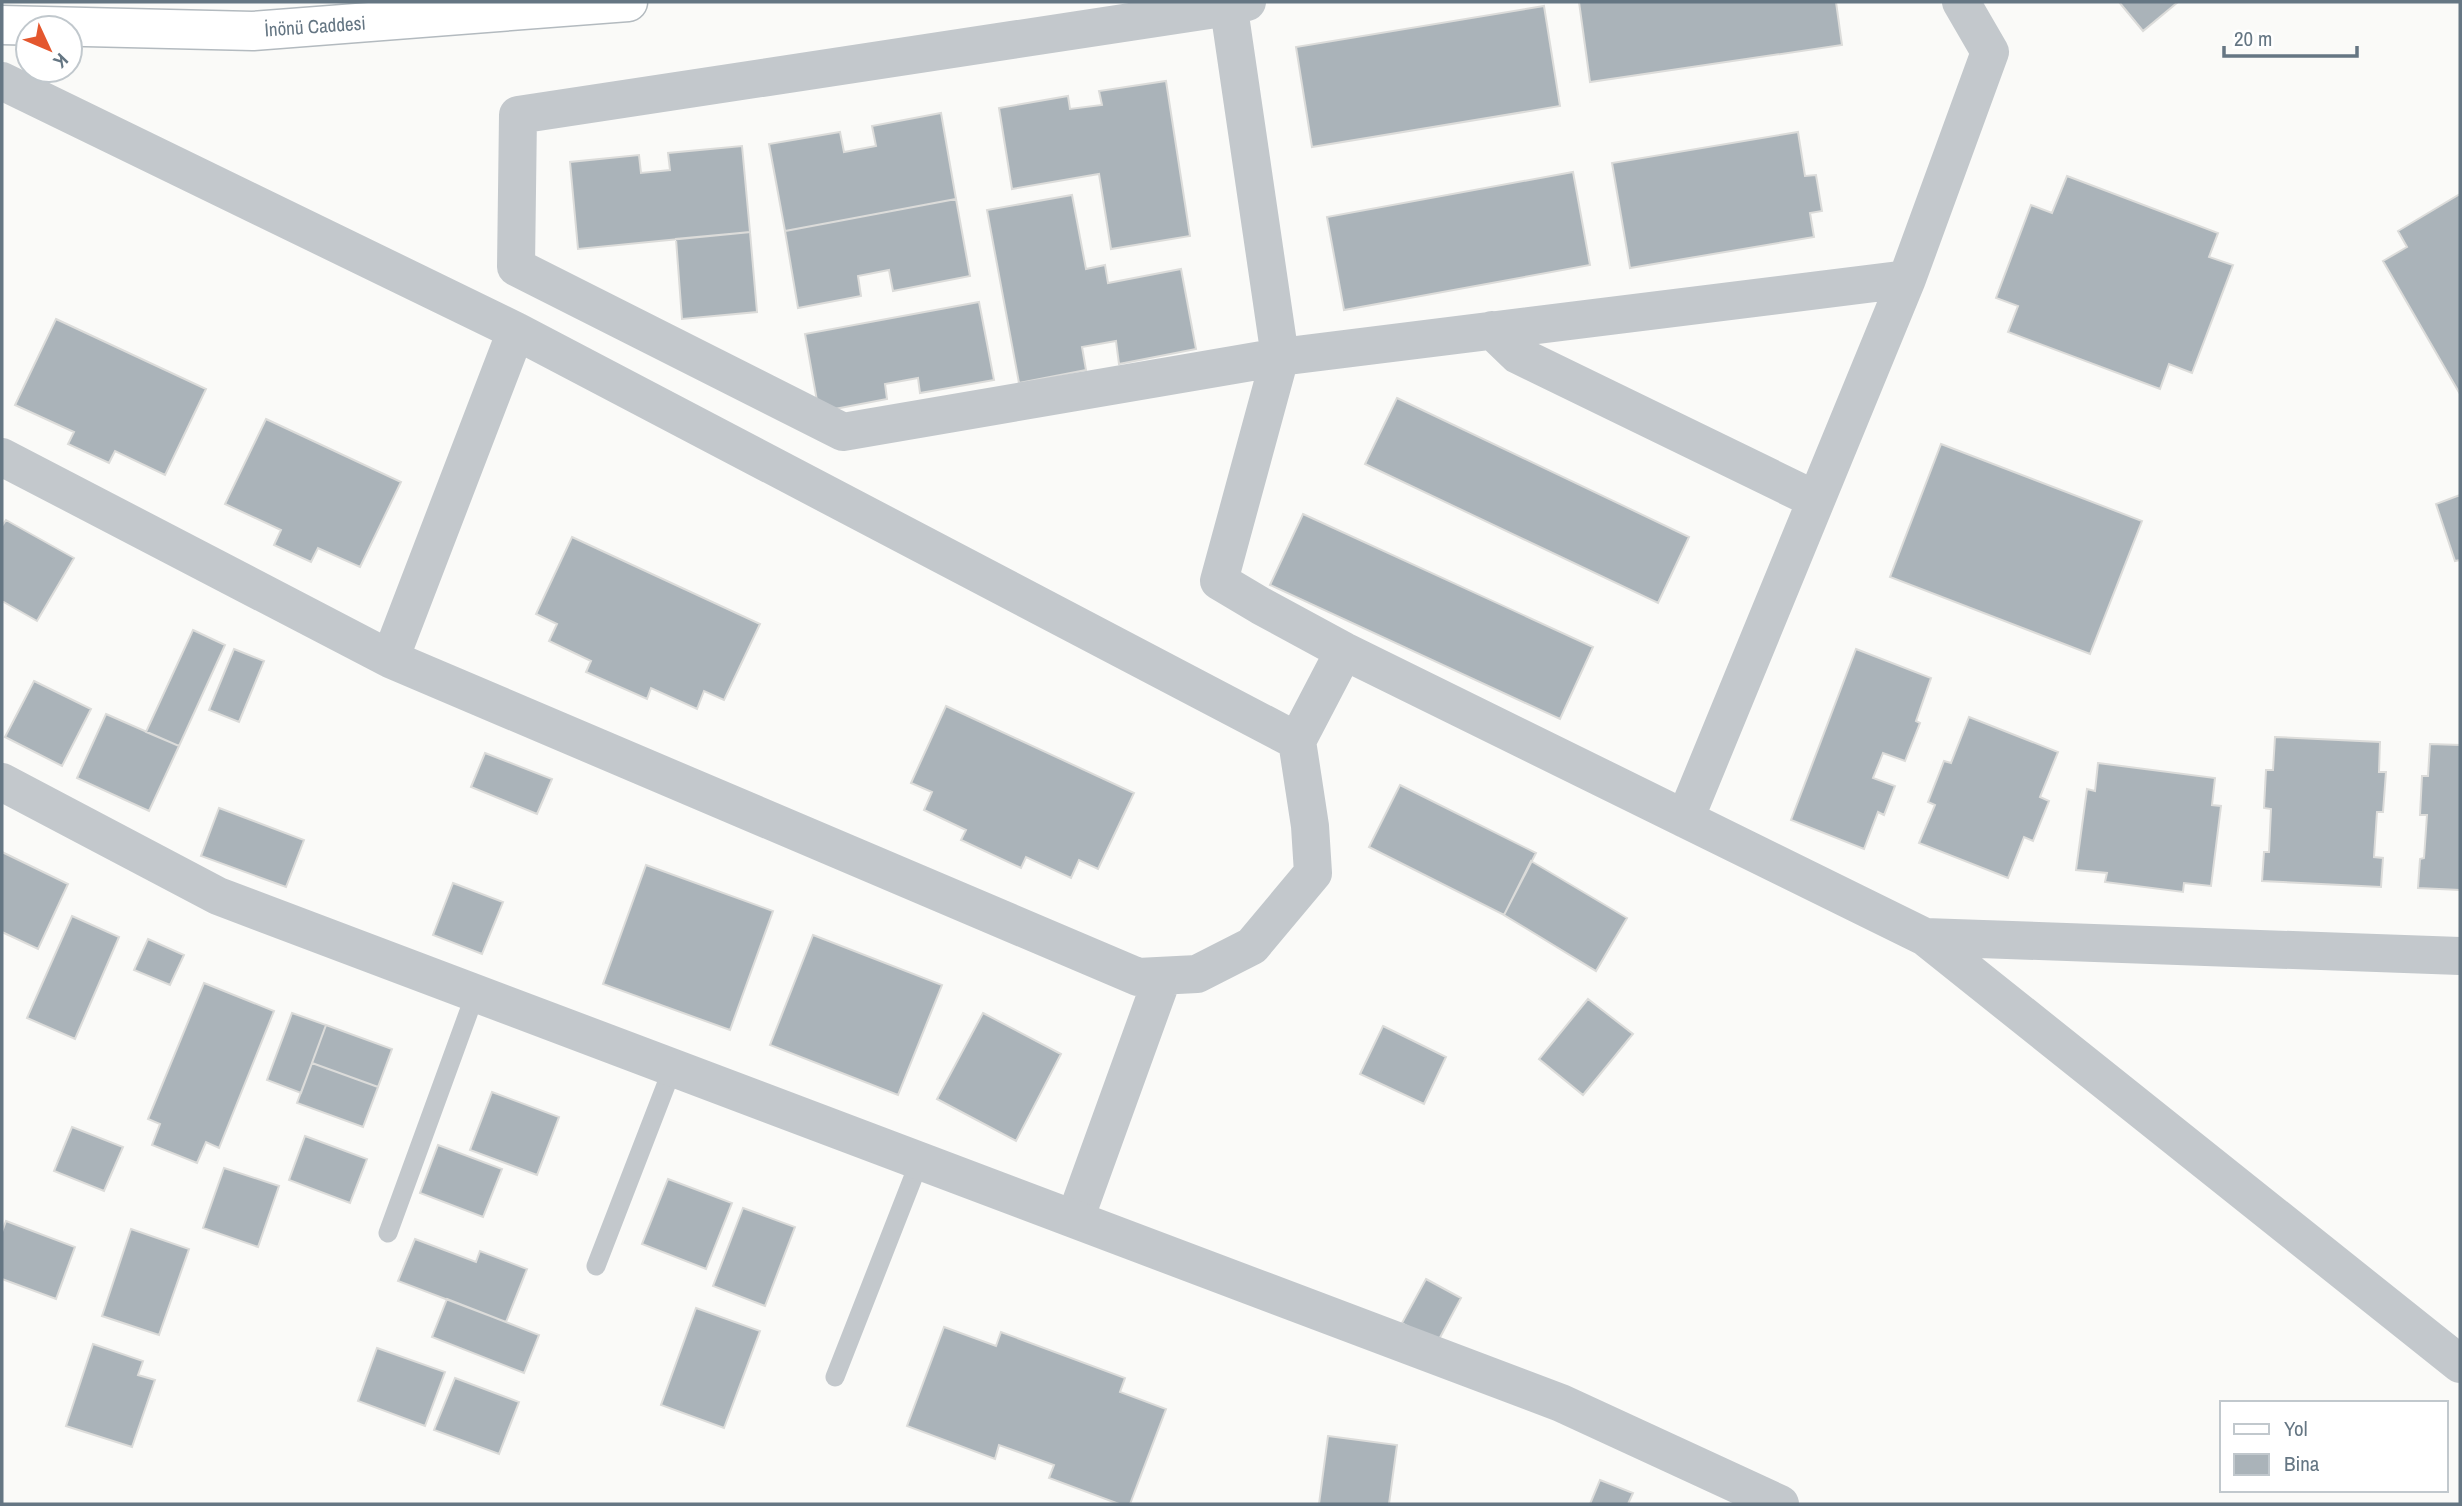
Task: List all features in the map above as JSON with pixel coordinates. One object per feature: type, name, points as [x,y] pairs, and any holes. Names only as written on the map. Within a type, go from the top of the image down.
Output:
[{"type":"main road","name":"İnönü Caddesi","points":[[2,25],[253,31],[628,2]]},
{"type":"street","points":[[1685,819],[1907,279],[1990,52],[1961,2]]},
{"type":"street","points":[[1907,279],[1280,357],[844,432],[516,267],[518,115],[1235,4],[1280,357],[1219,581],[1344,651],[1925,936],[2460,1364]]},
{"type":"street","points":[[2,81],[516,331],[1297,741]]},
{"type":"street","points":[[1492,330],[1518,355],[1816,500]]},
{"type":"street","points":[[390,659],[516,331]]},
{"type":"street","points":[[2,457],[390,659],[1138,977],[1197,974],[1252,946],[1313,873],[1310,827],[1297,741],[1344,651]]},
{"type":"street","points":[[2,782],[218,896],[1561,1403],[1780,1504]]},
{"type":"street","points":[[1925,936],[2460,956]]},
{"type":"street","points":[[1075,1219],[1164,976]]},
{"type":"lane","points":[[388,1233],[476,992]]},
{"type":"lane","points":[[596,1266],[673,1067]]},
{"type":"lane","points":[[835,1377],[920,1160]]},
{"type":"building","points":[[1579,2],[1836,2],[1842,45],[1590,82]]},
{"type":"building","points":[[2119,2],[2178,2],[2143,31]]},
{"type":"building","points":[[1544,6],[1560,106],[1312,147],[1296,47]]},
{"type":"building","points":[[1166,81],[1190,236],[1111,249],[1099,174],[1012,189],[999,108],[1068,96],[1070,109],[1102,105],[1099,91]]},
{"type":"building","points":[[941,113],[956,199],[785,231],[769,144],[840,132],[844,152],[876,146],[872,126]]},
{"type":"building","points":[[1798,132],[1805,176],[1816,175],[1822,211],[1810,213],[1814,237],[1630,268],[1612,163]]},
{"type":"building","points":[[742,146],[750,232],[578,249],[570,162],[639,155],[641,173],[670,170],[668,153]]},
{"type":"building","points":[[1573,172],[1590,265],[1344,310],[1327,217]]},
{"type":"building","points":[[2067,176],[2218,233],[2209,257],[2233,265],[2192,373],[2169,364],[2160,389],[2008,332],[2018,306],[1996,298],[2031,205],[2052,213]]},
{"type":"building","points":[[2460,194],[2460,394],[2383,261],[2407,247],[2398,231]]},
{"type":"building","points":[[1072,195],[1086,269],[1105,265],[1108,283],[1181,269],[1196,349],[1119,364],[1116,341],[1082,347],[1086,370],[1019,383],[987,210]]},
{"type":"building","points":[[956,199],[970,276],[893,291],[889,270],[858,276],[861,296],[798,308],[785,231]]},
{"type":"building","points":[[750,232],[757,312],[682,319],[676,239]]},
{"type":"building","points":[[979,302],[994,380],[920,393],[918,378],[885,384],[887,399],[819,412],[805,334]]},
{"type":"building","points":[[56,319],[206,389],[165,475],[115,451],[109,463],[68,444],[74,432],[15,405]]},
{"type":"building","points":[[1397,398],[1689,537],[1658,603],[1365,464]]},
{"type":"building","points":[[266,419],[401,482],[360,567],[318,548],[311,562],[274,545],[281,530],[225,504]]},
{"type":"building","points":[[1941,444],[2142,521],[2090,654],[1890,577]]},
{"type":"building","points":[[2460,495],[2460,560],[2455,561],[2436,504]]},
{"type":"building","points":[[1303,514],[1593,647],[1560,719],[1270,585]]},
{"type":"building","points":[[6,520],[74,558],[37,621],[2,601],[2,526]]},
{"type":"building","points":[[572,537],[760,624],[724,700],[704,691],[697,709],[651,688],[647,699],[586,672],[591,661],[549,641],[557,624],[536,614]]},
{"type":"building","points":[[193,630],[225,645],[179,746],[146,732]]},
{"type":"building","points":[[234,649],[264,661],[239,722],[209,710]]},
{"type":"building","points":[[1856,649],[1931,678],[1916,721],[1920,723],[1905,761],[1883,753],[1873,778],[1895,786],[1884,815],[1878,812],[1864,849],[1791,820]]},
{"type":"building","points":[[34,681],[91,709],[62,766],[5,737]]},
{"type":"building","points":[[946,706],[1134,793],[1098,869],[1079,860],[1071,878],[1026,857],[1021,868],[961,840],[966,830],[924,810],[932,792],[911,783]]},
{"type":"building","points":[[106,714],[179,746],[149,811],[77,778]]},
{"type":"building","points":[[1969,717],[2058,752],[2040,797],[2049,801],[2033,841],[2024,837],[2008,878],[1919,843],[1935,805],[1928,802],[1944,761],[1951,763]]},
{"type":"building","points":[[2275,737],[2380,742],[2379,772],[2386,772],[2383,812],[2377,812],[2374,857],[2383,858],[2381,887],[2262,881],[2264,852],[2269,852],[2271,809],[2264,808],[2266,770],[2273,770]]},
{"type":"building","points":[[2430,744],[2460,745],[2460,890],[2418,888],[2420,859],[2424,858],[2427,815],[2420,815],[2422,776],[2428,776]]},
{"type":"building","points":[[485,753],[552,779],[537,814],[471,787]]},
{"type":"building","points":[[2098,763],[2215,778],[2212,805],[2221,806],[2211,886],[2184,883],[2183,892],[2105,882],[2107,873],[2076,870],[2087,789],[2095,791]]},
{"type":"building","points":[[1400,785],[1536,853],[1504,915],[1369,847]]},
{"type":"building","points":[[219,808],[304,840],[286,887],[201,856]]},
{"type":"building","points":[[2,852],[68,884],[38,949],[2,932]]},
{"type":"building","points":[[1531,861],[1627,918],[1596,971],[1504,915]]},
{"type":"building","points":[[646,865],[773,911],[730,1030],[603,984]]},
{"type":"building","points":[[453,883],[503,902],[482,954],[433,935]]},
{"type":"building","points":[[72,916],[119,937],[75,1039],[27,1018]]},
{"type":"building","points":[[813,935],[942,985],[898,1095],[770,1045]]},
{"type":"building","points":[[148,939],[184,955],[170,985],[134,970]]},
{"type":"building","points":[[204,983],[274,1011],[219,1148],[206,1142],[197,1163],[152,1145],[160,1124],[148,1119]]},
{"type":"building","points":[[1588,999],[1633,1034],[1583,1095],[1539,1059]]},
{"type":"building","points":[[292,1013],[326,1025],[301,1093],[267,1080]]},
{"type":"building","points":[[983,1013],[1061,1054],[1016,1141],[937,1099]]},
{"type":"building","points":[[326,1025],[392,1049],[378,1087],[312,1063]]},
{"type":"building","points":[[1383,1026],[1446,1057],[1424,1104],[1360,1074]]},
{"type":"building","points":[[312,1063],[378,1087],[363,1127],[297,1103]]},
{"type":"building","points":[[492,1092],[559,1117],[537,1175],[470,1150]]},
{"type":"building","points":[[72,1127],[123,1147],[104,1191],[54,1171]]},
{"type":"building","points":[[305,1136],[367,1159],[350,1203],[289,1180]]},
{"type":"building","points":[[438,1145],[502,1169],[483,1217],[420,1193]]},
{"type":"building","points":[[224,1168],[279,1186],[258,1247],[203,1228]]},
{"type":"building","points":[[668,1179],[732,1203],[706,1269],[642,1244]]},
{"type":"building","points":[[743,1208],[795,1227],[765,1306],[713,1286]]},
{"type":"building","points":[[6,1221],[75,1247],[56,1299],[2,1279],[2,1232]]},
{"type":"building","points":[[131,1229],[189,1249],[159,1335],[102,1316]]},
{"type":"building","points":[[415,1239],[476,1262],[480,1251],[527,1269],[506,1322],[398,1281]]},
{"type":"building","points":[[1426,1279],[1461,1298],[1437,1343],[1402,1323]]},
{"type":"building","points":[[447,1299],[539,1335],[524,1373],[432,1337]]},
{"type":"building","points":[[696,1308],[760,1331],[724,1428],[661,1405]]},
{"type":"building","points":[[944,1327],[996,1346],[1001,1332],[1125,1378],[1120,1392],[1166,1409],[1130,1504],[1119,1504],[1049,1478],[1054,1465],[999,1445],[995,1459],[907,1426]]},
{"type":"building","points":[[93,1344],[143,1361],[138,1375],[155,1380],[132,1447],[66,1426]]},
{"type":"building","points":[[377,1348],[445,1372],[425,1426],[358,1401]]},
{"type":"building","points":[[455,1378],[519,1402],[499,1454],[434,1430]]},
{"type":"building","points":[[1328,1436],[1397,1445],[1389,1504],[1319,1504]]},
{"type":"building","points":[[1600,1480],[1633,1493],[1628,1504],[1590,1504]]}]
